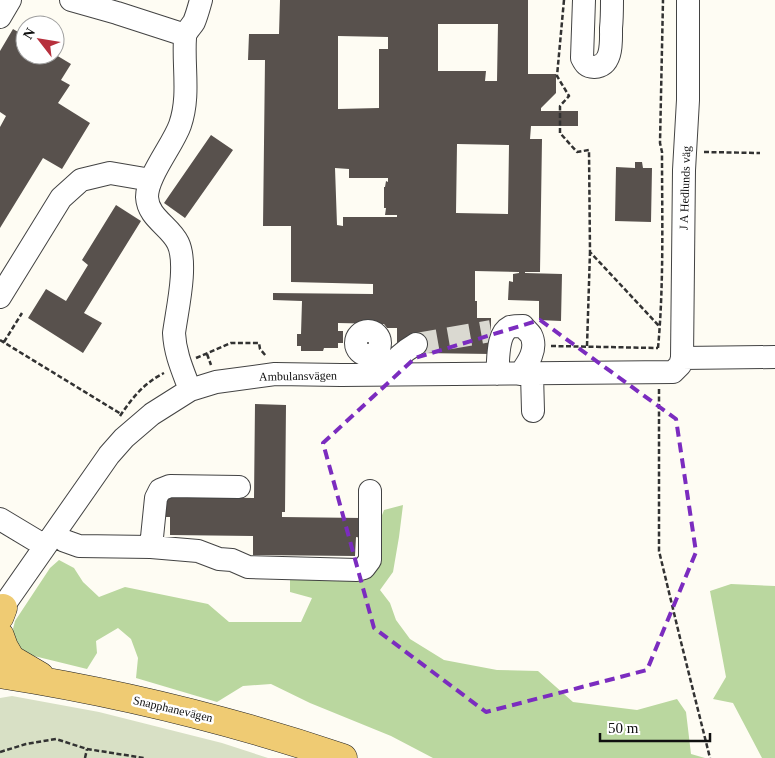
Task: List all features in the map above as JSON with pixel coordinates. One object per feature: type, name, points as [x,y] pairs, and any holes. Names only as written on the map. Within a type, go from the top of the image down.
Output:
[{"type":"main road","points":[[0,636],[11,659],[48,681]]},
{"type":"main road","name":"Snapphanevägen","points":[[0,674],[48,681],[185,711],[297,742],[343,758]]},
{"type":"street","points":[[0,17],[10,0]]},
{"type":"street","points":[[71,0],[185,35]]},
{"type":"street","points":[[190,390],[174,344],[183,269],[182,254],[171,232],[154,215],[147,200],[151,180],[180,125],[186,99],[185,35],[193,23],[202,0]]},
{"type":"street","points":[[584,0],[582,58],[586,65],[591,67],[601,66],[608,59],[611,49],[612,0]]},
{"type":"street","name":"J A Hedlunds väg","points":[[678,365],[688,100],[688,0]]},
{"type":"street","points":[[0,297],[61,198],[82,180],[110,173],[151,180]]},
{"type":"street","points":[[498,374],[500,341],[503,334],[501,329],[523,326],[532,336],[533,346],[526,374],[533,411]]},
{"type":"street","points":[[336,375],[358,336],[366,330],[375,333],[380,340],[384,363],[416,344]]},
{"type":"street","name":"Ambulansvägen","points":[[1,612],[55,544],[109,455],[124,438],[152,414],[190,390],[216,382],[275,374],[336,375],[384,363],[498,374],[526,374],[775,357]]},
{"type":"street","points":[[151,547],[156,498],[160,490],[170,486],[239,487]]},
{"type":"street","points":[[0,519],[55,544],[151,547],[198,551],[219,559],[232,560],[248,567],[357,570],[364,568],[370,560],[370,491]]},
{"type":"path","points":[[564,0],[557,76],[569,96],[560,106],[560,133],[577,152],[590,150],[590,252],[587,346]]},
{"type":"path","points":[[701,152],[760,153]]},
{"type":"path","points":[[590,252],[660,327]]},
{"type":"path","points":[[4,342],[22,313]]},
{"type":"path","points":[[0,340],[121,414]]},
{"type":"path","points":[[116,422],[132,399],[159,375],[180,364],[231,343],[260,343],[260,349],[270,359]]},
{"type":"path","points":[[533,346],[658,348]]},
{"type":"path","points":[[0,752],[26,744],[56,740],[87,749],[144,758]]},
{"type":"path","points":[[85,758],[87,749]]},
{"type":"highlighted area","points":[[540,320],[676,419],[696,552],[647,670],[486,712],[374,628],[323,443],[415,358]]},
{"type":"green space","points":[[403,505],[393,572],[380,590],[390,603],[396,620],[410,639],[444,660],[497,670],[538,671],[573,702],[637,710],[677,699],[686,712],[691,754],[705,758],[433,758],[391,736],[310,703],[271,684],[243,686],[217,702],[136,678],[138,658],[131,639],[118,628],[96,641],[97,653],[87,669],[34,656],[18,650],[12,633],[15,621],[50,568],[59,560],[74,568],[83,582],[99,597],[125,587],[208,604],[229,622],[301,622],[312,598],[290,592],[290,574],[373,576],[376,567],[379,523],[384,510]]},
{"type":"green space","points":[[731,584],[775,586],[775,758],[762,758],[733,703],[713,699],[726,677],[710,591]]},
{"type":"green space","points":[[12,696],[99,712],[222,743],[268,758],[0,758],[0,698]]},
{"type":"building","points":[[280,0],[528,0],[528,74],[556,74],[556,93],[541,108],[541,111],[578,111],[578,126],[531,126],[530,139],[542,139],[540,272],[525,273],[562,274],[561,321],[539,320],[539,301],[508,300],[509,281],[513,282],[513,274],[519,272],[475,271],[477,318],[491,318],[491,354],[420,353],[415,341],[397,343],[397,328],[387,328],[384,324],[338,323],[338,331],[343,331],[343,343],[338,343],[338,348],[324,348],[323,351],[301,351],[301,346],[297,346],[297,334],[301,334],[302,301],[273,300],[273,293],[373,294],[373,284],[291,282],[291,226],[263,226],[265,60],[248,60],[249,34],[279,34]],"holes":[[[438,24],[498,24],[497,81],[485,81],[486,71],[438,71]],[[338,36],[388,37],[388,49],[379,49],[379,108],[338,109]],[[457,144],[509,145],[508,214],[456,213]],[[335,168],[349,169],[349,178],[388,178],[388,182],[386,181],[384,187],[385,215],[397,215],[397,217],[343,217],[343,226],[337,225]]]},
{"type":"building","points":[[13,29],[15,30],[15,65],[65,65],[65,60],[71,64],[61,80],[70,85],[58,103],[90,123],[62,169],[43,158],[0,228],[0,127],[6,116],[0,112],[0,51]]},
{"type":"building","points":[[211,135],[233,150],[185,218],[164,203]]},
{"type":"building","points":[[635,162],[642,162],[643,168],[652,168],[651,222],[615,221],[616,167],[635,168]]},
{"type":"building","points":[[116,205],[141,221],[84,313],[102,323],[83,353],[28,318],[46,289],[66,301],[88,265],[82,260]]},
{"type":"building","points":[[255,404],[286,405],[285,512],[282,512],[282,517],[362,518],[362,538],[356,537],[355,556],[253,555],[253,536],[170,535],[170,517],[164,517],[164,497],[254,498]]},
{"type":"tunnel","points":[[416,344],[491,331]]}]
